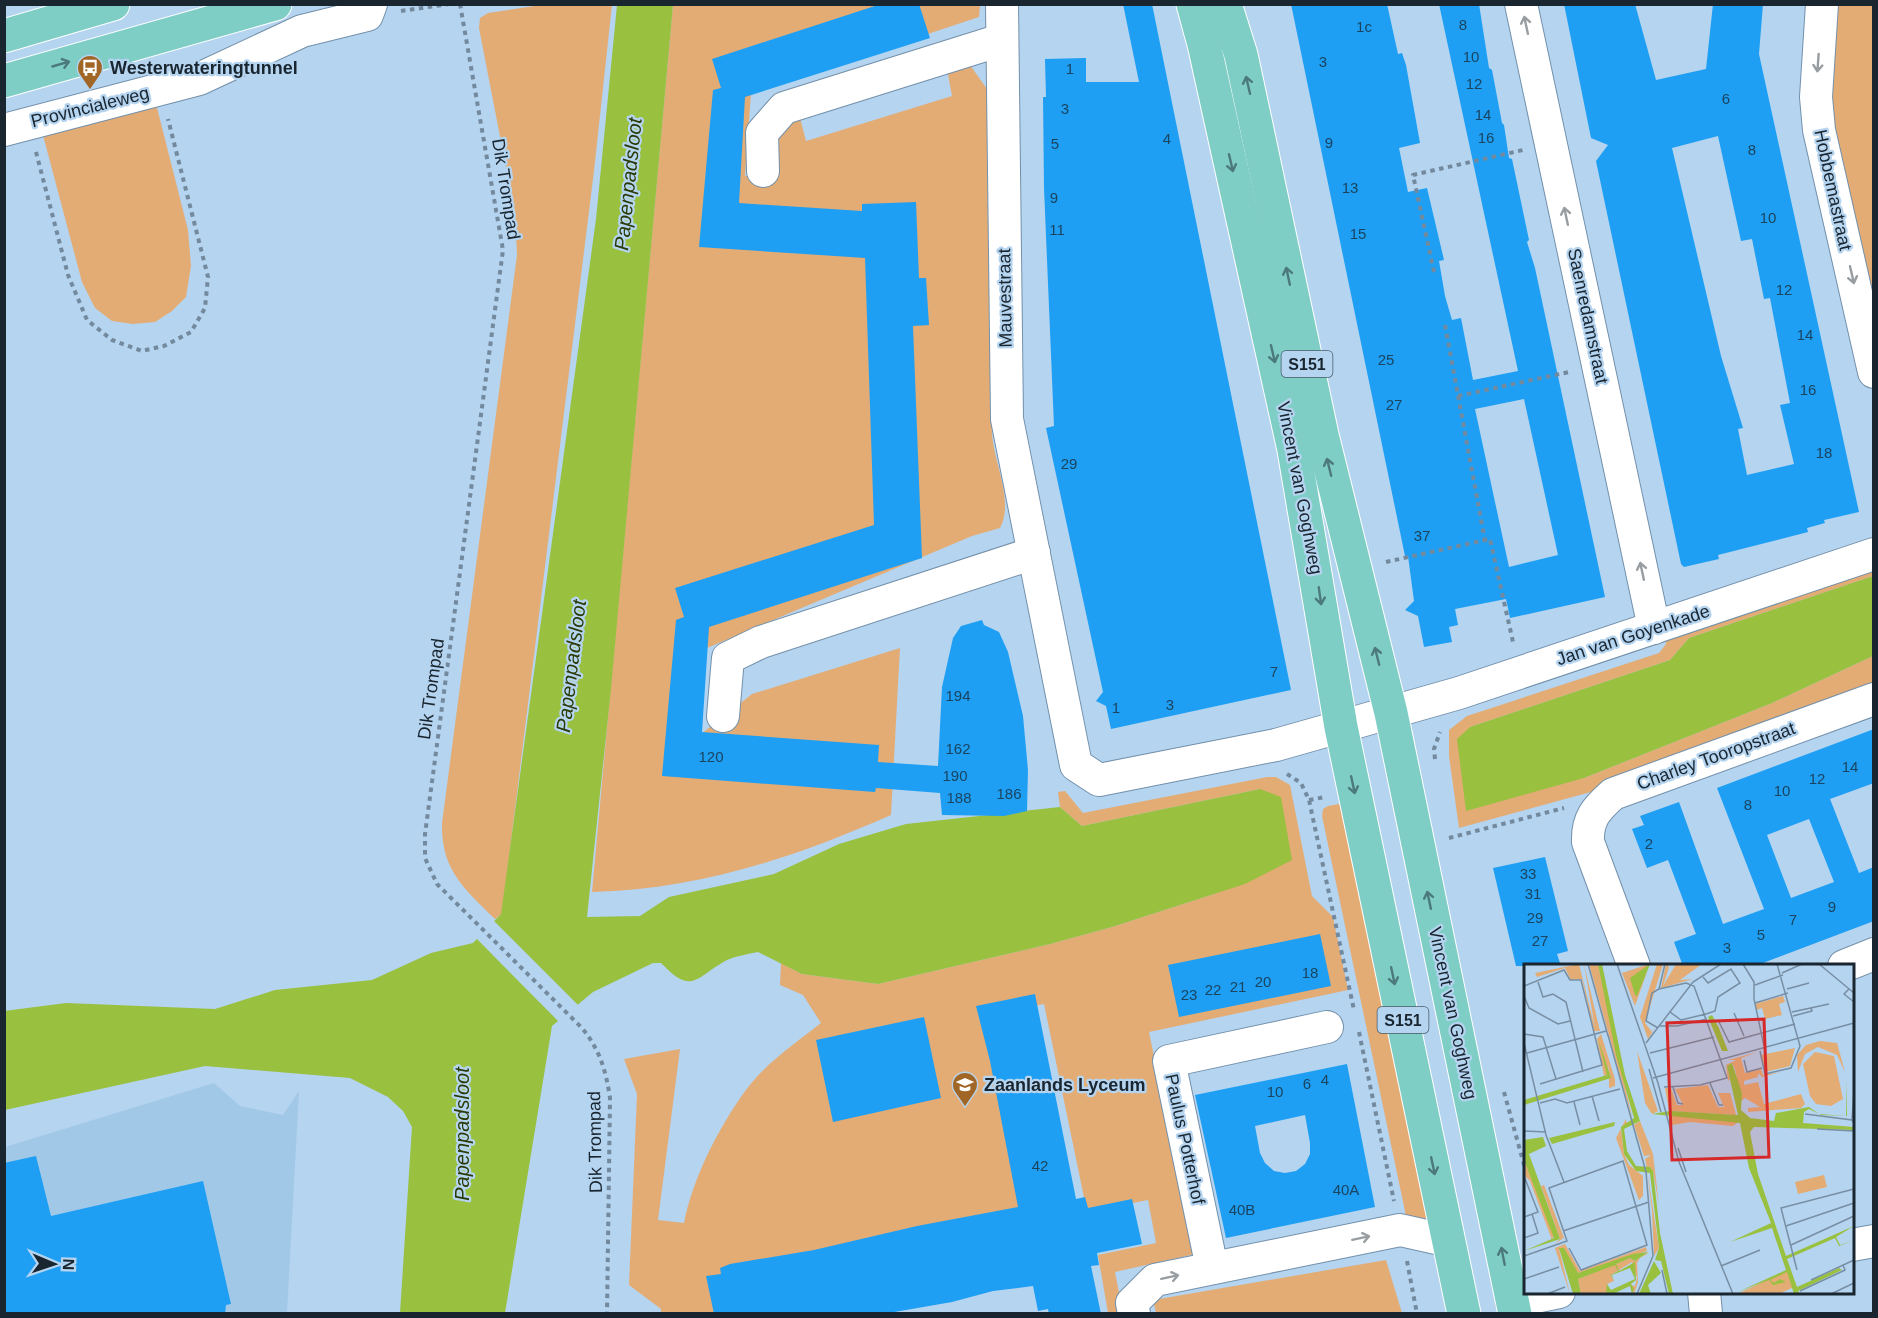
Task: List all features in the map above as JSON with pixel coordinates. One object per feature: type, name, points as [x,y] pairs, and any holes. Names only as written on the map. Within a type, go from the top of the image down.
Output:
[{"type":"main road","points":[[4,36],[112,4]]},
{"type":"main road","points":[[4,81],[275,4]]},
{"type":"main road","name":"Vincent van Goghweg","points":[[1193,4],[1204,44],[1294,450],[1341,728],[1464,1314]]},
{"type":"main road","name":"Vincent van Goghweg","points":[[1225,4],[1243,66],[1322,435],[1391,713],[1514,1308]]},
{"type":"street","name":"Mauvestraat","points":[[1002,4],[1007,419],[1076,765],[1099,780],[1276,745],[1341,728]]},
{"type":"street","name":"Saenredamstraat","points":[[1521,4],[1654,628]]},
{"type":"street","name":"Hobbemastraat","points":[[1822,4],[1816,97],[1819,130],[1874,372]]},
{"type":"street","name":"Provincialeweg","points":[[17,127],[199,79],[302,31],[369,10]]},
{"type":"street","points":[[763,171],[762,133],[784,108],[1001,40]]},
{"type":"street","points":[[723,716],[728,658],[761,642],[1034,553]]},
{"type":"street","name":"Jan van Goyenkade","points":[[1391,713],[1874,554]]},
{"type":"street","name":"Charley Tooropstraat","points":[[1596,809],[1613,794],[1874,699]]},
{"type":"street","points":[[1341,728],[1391,713]]},
{"type":"street","points":[[1596,809],[1588,825],[1588,842],[1633,964]]},
{"type":"street","points":[[1849,964],[1874,954]]},
{"type":"street","name":"Paulus Potterhof","points":[[1212,1268],[1169,1061],[1342,1026]]},
{"type":"street","points":[[1134,1314],[1132,1303],[1155,1280],[1400,1230],[1449,1241]]},
{"type":"street","points":[[1854,1245],[1874,1240]]},
{"type":"street","points":[[1514,1308],[1556,1294]]},
{"type":"street","points":[[1704,1294],[1706,1314]]},
{"type":"path","points":[[369,10],[448,4]]},
{"type":"path","name":"Dik Trompad","points":[[460,4],[503,250],[431,789],[425,858],[437,884],[582,1028],[596,1047],[605,1068],[610,1098],[607,1314]]},
{"type":"path","points":[[17,127],[68,275],[87,320],[112,340],[141,351],[164,346],[191,332],[205,308],[208,277],[166,111]]},
{"type":"path","points":[[1434,272],[1413,175],[1551,144]]},
{"type":"path","points":[[1445,325],[1485,540]]},
{"type":"path","points":[[1458,396],[1598,366]]},
{"type":"path","points":[[1354,568],[1490,539],[1520,672]]},
{"type":"path","points":[[1309,800],[1355,1014]]},
{"type":"path","points":[[1446,838],[1581,803],[1596,809]]},
{"type":"path","points":[[1342,1026],[1400,1230],[1418,1314]]},
{"type":"shaded area","points":[[541,5],[612,5],[594,171],[502,914],[495,919],[456,877],[445,853],[442,823],[517,255],[515,214],[479,28],[480,18],[488,13]]},
{"type":"shaded area","points":[[673,5],[980,5],[979,17],[751,93],[745,176],[779,177],[778,122],[799,114],[806,141],[952,96],[946,64],[970,65],[987,89],[992,430],[1004,493],[1004,517],[1000,528],[972,536],[707,648],[701,734],[752,694],[900,648],[891,815],[782,857],[708,878],[631,890],[592,892]]},
{"type":"shaded area","points":[[1831,5],[1873,5],[1873,327],[1825,104]]},
{"type":"shaded area","points":[[153,92],[188,230],[191,266],[186,297],[172,311],[155,322],[133,324],[112,321],[95,308],[82,282],[40,124]]},
{"type":"shaded area","points":[[1873,565],[1873,576],[1689,638],[1670,660],[1470,727],[1584,778],[1772,703],[1873,656],[1873,684],[1591,792],[1459,828],[1449,756],[1449,730],[1467,716],[1659,653],[1666,644],[1665,636]]},
{"type":"shaded area","points":[[1276,777],[1290,785],[1312,896],[1333,917],[1348,990],[1149,1032],[1195,1254],[1115,1272],[1123,1313],[1108,1313],[1098,1255],[1156,1243],[1148,1200],[1087,1212],[1044,1004],[992,1014],[1028,1205],[727,1313],[661,1313],[661,1309],[629,1285],[637,1094],[624,1059],[680,1049],[658,1220],[684,1223],[693,1189],[707,1156],[724,1123],[743,1094],[769,1065],[821,1023],[803,995],[780,985],[781,963],[802,974],[878,984],[1050,944],[1112,927],[1214,894],[1273,867],[1260,789],[1082,826],[1060,807],[1058,792],[1065,791],[1083,813]]},
{"type":"shaded area","points":[[1344,803],[1430,1219],[1406,1216],[1322,816],[1323,809],[1328,806]]},
{"type":"shaded area","points":[[214,1083],[240,1106],[283,1115],[299,1091],[287,1313],[5,1314],[5,1147]]},
{"type":"shaded area","points":[[1386,1260],[1402,1313],[1156,1313],[1153,1300]]},
{"type":"water","name":"Papenpadsloot","points":[[617,5],[673,5],[611,689],[587,917],[640,916],[669,897],[774,874],[839,844],[906,824],[1060,807],[1082,826],[1260,789],[1281,797],[1292,860],[1245,884],[1112,927],[1050,944],[878,984],[802,974],[758,952],[729,959],[693,981],[680,979],[661,963],[653,963],[593,992],[552,1026],[505,1313],[400,1313],[412,1127],[403,1111],[388,1097],[350,1078],[205,1066],[5,1110],[4,1011],[66,1003],[215,1009],[275,990],[372,980],[431,953],[473,943],[501,914],[596,219]]},
{"type":"water","points":[[1873,576],[1873,656],[1772,703],[1584,778],[1466,811],[1457,739],[1470,727],[1670,660],[1689,638]]},
{"type":"pier","points":[[492,919],[580,1007],[560,1023],[475,937]]},
{"type":"building","points":[[881,4],[919,4],[930,38],[745,97],[739,203],[862,211],[862,204],[916,202],[919,278],[926,278],[929,325],[913,326],[922,558],[709,627],[702,732],[879,745],[878,762],[938,766],[942,687],[953,638],[961,626],[982,620],[984,625],[999,632],[1008,652],[1023,716],[1028,770],[1027,811],[1004,816],[942,815],[940,793],[876,788],[875,792],[662,776],[676,620],[684,617],[675,588],[874,525],[865,258],[699,247],[713,90],[721,88],[712,59]]},
{"type":"building","points":[[1123,4],[1152,4],[1291,690],[1111,729],[1106,706],[1096,701],[1103,692],[1046,428],[1054,426],[1044,188],[1043,97],[1046,97],[1045,59],[1086,58],[1086,82],[1139,82]]},
{"type":"building","points":[[1291,4],[1387,4],[1398,54],[1402,53],[1406,65],[1420,143],[1399,148],[1408,192],[1427,188],[1444,260],[1439,261],[1445,296],[1452,320],[1461,318],[1473,380],[1518,371],[1439,4],[1479,4],[1489,68],[1492,70],[1509,158],[1512,159],[1529,240],[1527,242],[1535,268],[1605,597],[1510,618],[1506,599],[1455,609],[1458,625],[1449,627],[1452,642],[1424,647],[1418,616],[1405,610],[1414,601],[1408,556],[1405,556]],"holes":[[[1524,399],[1558,555],[1509,567],[1475,409]]]},
{"type":"building","points":[[1564,4],[1635,4],[1656,80],[1706,69],[1713,4],[1763,4],[1759,54],[1859,512],[1824,520],[1825,523],[1807,528],[1808,532],[1718,555],[1719,559],[1684,567],[1681,564],[1596,161],[1608,145],[1591,138]],"holes":[[[1718,136],[1741,241],[1752,239],[1764,299],[1770,298],[1790,403],[1780,405],[1794,464],[1747,475],[1738,429],[1743,428],[1721,356],[1672,148]]]},
{"type":"building","points":[[1874,729],[1874,783],[1830,799],[1859,873],[1874,867],[1874,921],[1760,964],[1682,964],[1674,942],[1696,934],[1668,860],[1647,868],[1632,829],[1644,825],[1640,816],[1679,802],[1723,924],[1764,909],[1717,788]],"holes":[[[1809,819],[1834,882],[1791,898],[1767,835]]]},
{"type":"building","points":[[1545,857],[1568,951],[1557,954],[1560,964],[1516,966],[1493,868]]},
{"type":"building","points":[[1320,934],[1331,986],[1179,1017],[1168,965]]},
{"type":"building","points":[[1035,994],[1076,1199],[1085,1197],[1088,1208],[1132,1199],[1142,1244],[1097,1253],[1099,1265],[1091,1266],[1101,1314],[1049,1314],[1048,1309],[1038,1311],[1033,1286],[993,1291],[952,1302],[883,1314],[714,1314],[706,1276],[721,1274],[720,1268],[730,1264],[814,1250],[917,1226],[1018,1207],[990,1061],[976,1006]]},
{"type":"building","points":[[924,1017],[941,1098],[833,1122],[816,1040]]},
{"type":"building","points":[[1347,1064],[1375,1207],[1226,1238],[1195,1095]],"holes":[[[1305,1115],[1310,1154],[1305,1164],[1296,1171],[1285,1173],[1274,1171],[1265,1163],[1260,1153],[1255,1126]]]},
{"type":"building","points":[[36,1156],[51,1216],[203,1181],[231,1304],[226,1305],[225,1314],[4,1314],[4,1163]]},
{"type":"place","name":"Westerwateringtunnel","points":[[90,91]]},
{"type":"place","name":"Zaanlands Lyceum","points":[[965,1108]]}]
